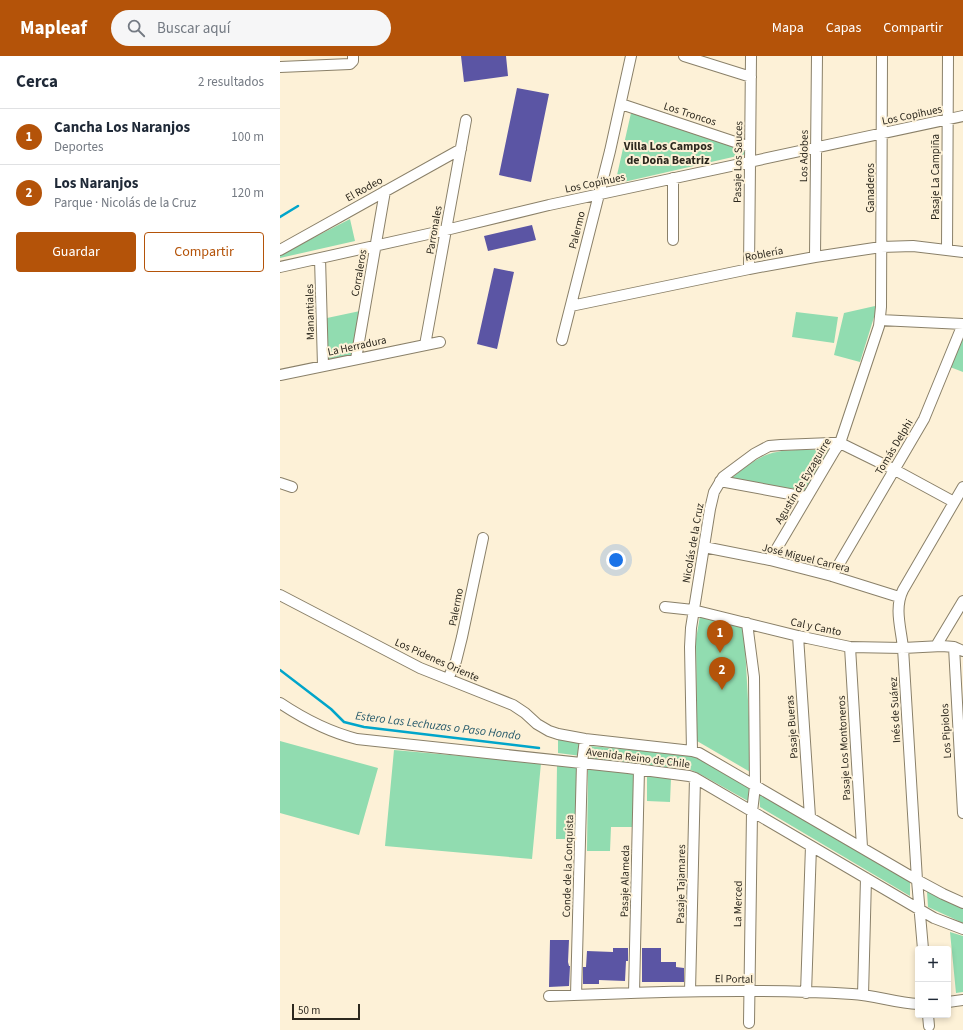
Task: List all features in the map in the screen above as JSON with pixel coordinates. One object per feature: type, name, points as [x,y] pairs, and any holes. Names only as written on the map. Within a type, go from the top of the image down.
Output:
[{"type":"street","name":"Palermo","points":[[562,340],[621,104],[631,56]]},
{"type":"street","points":[[684,56],[751,77]]},
{"type":"street","name":"Pasaje Los Sauces","points":[[749,269],[751,56]]},
{"type":"street","name":"Los Adobes","points":[[814,257],[817,56]]},
{"type":"street","name":"Ganaderos","points":[[880,320],[882,56]]},
{"type":"street","name":"Pasaje La Campiña","points":[[947,250],[948,56]]},
{"type":"street","points":[[280,67],[348,64],[352,60]]},
{"type":"street","name":"Los Troncos","points":[[621,104],[750,147]]},
{"type":"street","name":"Los Copihues","points":[[280,267],[598,194],[963,116]]},
{"type":"street","name":"Parronales","points":[[425,345],[466,120]]},
{"type":"street","name":"El Rodeo","points":[[280,250],[461,150]]},
{"type":"street","points":[[673,178],[673,240]]},
{"type":"street","name":"Corraleros","points":[[356,359],[385,191]]},
{"type":"street","name":"Roblería","points":[[571,306],[749,269],[881,247],[913,246],[963,252]]},
{"type":"street","name":"Manantiales","points":[[320,258],[323,366]]},
{"type":"street","points":[[880,320],[963,324]]},
{"type":"street","name":"Agustín de Eyzaguirre","points":[[770,560],[806,497],[840,443],[873,348],[880,320]]},
{"type":"street","name":"Tomás Delphi","points":[[832,576],[924,419],[963,324]]},
{"type":"street","name":"La Herradura","points":[[280,375],[440,342]]},
{"type":"street","name":"Nicolás de la Cruz","points":[[692,750],[690,647],[693,610],[710,509],[714,492],[723,477],[741,462],[770,446],[781,444],[840,443],[895,470],[954,502]]},
{"type":"street","points":[[720,481],[806,497]]},
{"type":"street","points":[[280,483],[292,487]]},
{"type":"street","points":[[899,597],[963,487]]},
{"type":"street","name":"Palermo","points":[[448,678],[456,661],[462,638],[483,538]]},
{"type":"street","name":"José Miguel Carrera","points":[[704,547],[770,560],[832,576],[899,597]]},
{"type":"street","name":"Los Pidenes Oriente","points":[[280,595],[420,668],[513,705],[537,724],[549,731],[585,738]]},
{"type":"street","name":"Inés de Suárez","points":[[899,597],[898,608],[903,648],[917,880],[923,946]]},
{"type":"street","points":[[936,646],[963,601]]},
{"type":"street","name":"Cal y Canto","points":[[665,607],[693,610],[798,636],[850,647],[903,648],[936,646],[958,649]]},
{"type":"street","name":"La Merced","points":[[747,623],[754,677],[755,786],[752,812],[749,1022]]},
{"type":"street","name":"Pasaje Bueras","points":[[798,636],[810,817]]},
{"type":"street","name":"Pasaje Los Montoneros","points":[[850,647],[862,848]]},
{"type":"street","name":"Los Pipiolos","points":[[958,649],[963,813]]},
{"type":"street","name":"Avenida Reino de Chile","points":[[280,703],[295,713],[325,728],[340,735],[357,739],[639,769],[681,774],[695,778],[919,910],[934,918],[963,929]]},
{"type":"street","name":"Avenida Reino de Chile","points":[[585,738],[692,750],[707,757],[917,880],[963,903]]},
{"type":"street","name":"Conde de la Conquista","points":[[576,995],[582,763],[585,738]]},
{"type":"street","name":"Pasaje Alameda","points":[[634,993],[639,769]]},
{"type":"street","name":"Pasaje Tajamares","points":[[690,991],[695,778]]},
{"type":"street","points":[[806,993],[811,846]]},
{"type":"street","points":[[863,995],[866,878]]},
{"type":"street","name":"El Portal","points":[[549,996],[690,991],[749,991],[863,995],[915,1004]]},
{"type":"street","points":[[951,1002],[963,1000]]},
{"type":"street","points":[[928,1018],[929,1026]]},
{"type":"green space","points":[[631,113],[745,148],[746,154],[615,184]]},
{"type":"green space","points":[[350,219],[355,241],[280,258],[280,255]]},
{"type":"green space","points":[[875,306],[875,314],[860,362],[834,355],[844,313]]},
{"type":"green space","points":[[360,311],[352,355],[328,360],[327,318]]},
{"type":"green space","points":[[796,312],[838,317],[834,343],[792,337]]},
{"type":"green space","points":[[963,333],[963,372],[950,367]]},
{"type":"green space","points":[[833,450],[808,491],[730,479],[758,459],[776,452]]},
{"type":"green space","points":[[700,616],[744,628],[752,773],[697,741],[696,639]]},
{"type":"green space","points":[[558,737],[582,741],[581,756],[558,753]]},
{"type":"green space","points":[[280,741],[378,768],[359,835],[280,813]]},
{"type":"green space","points":[[590,746],[702,757],[749,787],[748,801],[689,769],[590,760]]},
{"type":"green space","points":[[394,750],[541,763],[532,859],[385,846]]},
{"type":"green space","points":[[557,765],[580,767],[578,839],[556,839]]},
{"type":"green space","points":[[588,769],[636,774],[635,827],[611,827],[610,851],[587,851]]},
{"type":"green space","points":[[647,776],[671,778],[670,802],[647,801]]},
{"type":"green space","points":[[759,793],[910,881],[910,896],[760,807]]},
{"type":"green space","points":[[927,891],[963,908],[963,923],[928,907]]},
{"type":"green space","points":[[950,932],[963,936],[963,992],[956,993]]},
{"type":"building","points":[[461,56],[506,56],[508,76],[464,82]]},
{"type":"building","points":[[517,88],[549,94],[531,182],[499,175]]},
{"type":"building","points":[[532,225],[536,240],[488,251],[484,236]]},
{"type":"building","points":[[494,268],[514,272],[497,349],[477,344]]},
{"type":"building","points":[[550,940],[569,940],[569,986],[549,987]]},
{"type":"building","points":[[613,948],[628,948],[625,981],[599,980],[599,984],[583,984],[583,967],[586,967],[587,951],[613,952]]},
{"type":"building","points":[[642,948],[661,948],[661,962],[676,962],[676,967],[684,968],[684,982],[642,982]]},
{"type":"waterway","points":[[280,217],[298,206]]},
{"type":"waterway","name":"Estero Las Lechuzas o Paso Hondo","points":[[280,670],[331,709],[344,722],[364,727],[539,748]]},
{"type":"place","name":"Cancha Los Naranjos","points":[[720,653]]},
{"type":"place","name":"Los Naranjos","points":[[722,690]]},
{"type":"district","name":"Villa Los Campos de Doña Beatriz","points":[[668,153]]}]
